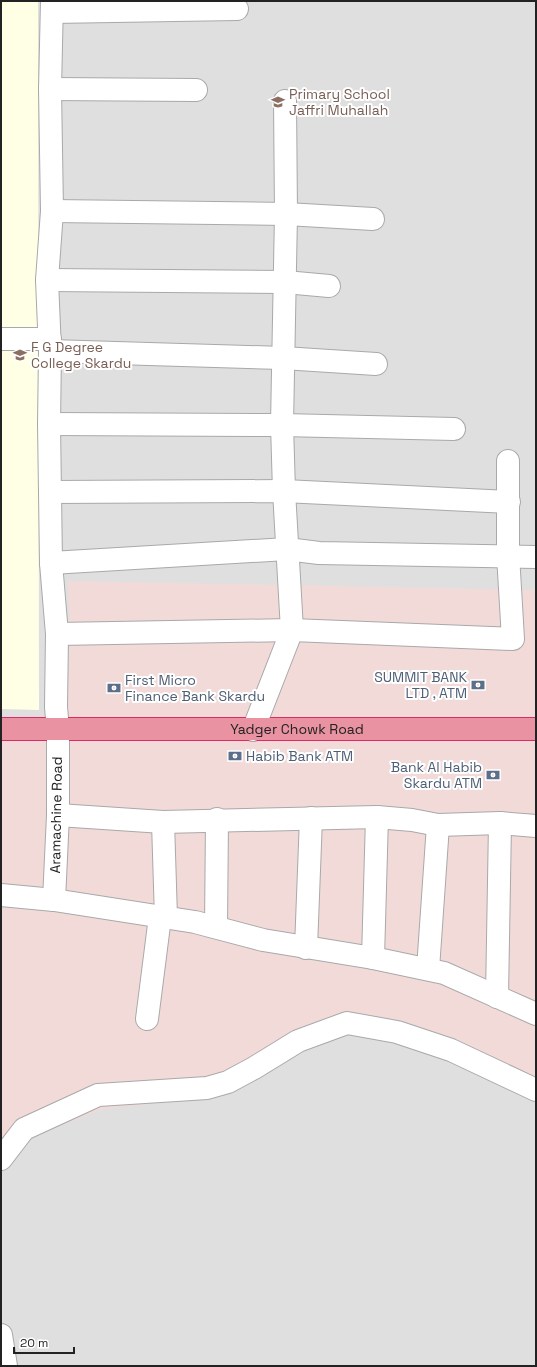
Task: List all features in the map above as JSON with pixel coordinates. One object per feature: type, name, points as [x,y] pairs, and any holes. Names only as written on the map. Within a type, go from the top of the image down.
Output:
[{"type":"highway","name":"Yadger Chowk Road","points":[[1,728],[58,730],[536,729]]},
{"type":"street","points":[[52,6],[237,8]]},
{"type":"street","name":"Aramachine Road","points":[[52,6],[50,89],[52,211],[48,280],[50,345],[49,424],[51,563],[57,634],[56,707],[58,730],[58,815],[54,900]]},
{"type":"street","points":[[50,89],[196,90]]},
{"type":"street","points":[[254,730],[292,630],[284,491],[282,425],[286,214],[285,100]]},
{"type":"street","points":[[52,211],[286,214],[373,219]]},
{"type":"street","points":[[48,280],[284,282],[329,286]]},
{"type":"street","points":[[1,339],[50,345],[376,364]]},
{"type":"street","points":[[49,424],[282,425],[454,429]]},
{"type":"street","points":[[57,634],[292,630],[513,639],[508,555],[508,461]]},
{"type":"street","points":[[50,492],[284,491],[509,502]]},
{"type":"street","points":[[51,563],[287,549],[319,553],[508,555],[536,557]]},
{"type":"street","points":[[58,815],[163,822],[377,817],[412,820],[438,825],[500,823],[536,826]]},
{"type":"street","points":[[373,958],[377,817]]},
{"type":"street","points":[[306,948],[311,818]]},
{"type":"street","points":[[216,928],[217,820]]},
{"type":"street","points":[[147,1020],[163,917],[163,822]]},
{"type":"street","points":[[497,997],[500,823]]},
{"type":"street","points":[[428,969],[438,825]]},
{"type":"street","points":[[1,895],[54,900],[163,917],[263,940],[373,958],[444,972],[536,1014]]},
{"type":"street","points":[[1,1159],[24,1129],[98,1095],[200,1088],[228,1082],[298,1041],[347,1023],[397,1032],[451,1050],[536,1090]]},
{"type":"street","points":[[1,1335],[6,1366]]},
{"type":"shaded area","points":[[1,1],[536,1],[536,1366],[1,1366]]},
{"type":"shaded area","name":"F G Degree College Skardu","points":[[1,1],[38,1],[39,710],[1,709]]},
{"type":"shaded area","points":[[68,581],[536,590],[536,1081],[352,1025],[290,1050],[221,1096],[103,1109],[22,1140],[1,1144],[1,735],[67,718],[70,642]]},
{"type":"place","name":"Primary School Jaffri Muhallah","points":[[278,102]]},
{"type":"place","name":"F G Degree College Skardu","points":[[20,355]]},
{"type":"place","name":"SUMMIT BANK LTD , ATM","points":[[478,685]]},
{"type":"place","name":"First Micro Finance Bank Skardu","points":[[114,688]]},
{"type":"place","name":"Habib Bank ATM","points":[[235,756]]},
{"type":"place","name":"Bank Al Habib Skardu ATM","points":[[493,775]]}]
